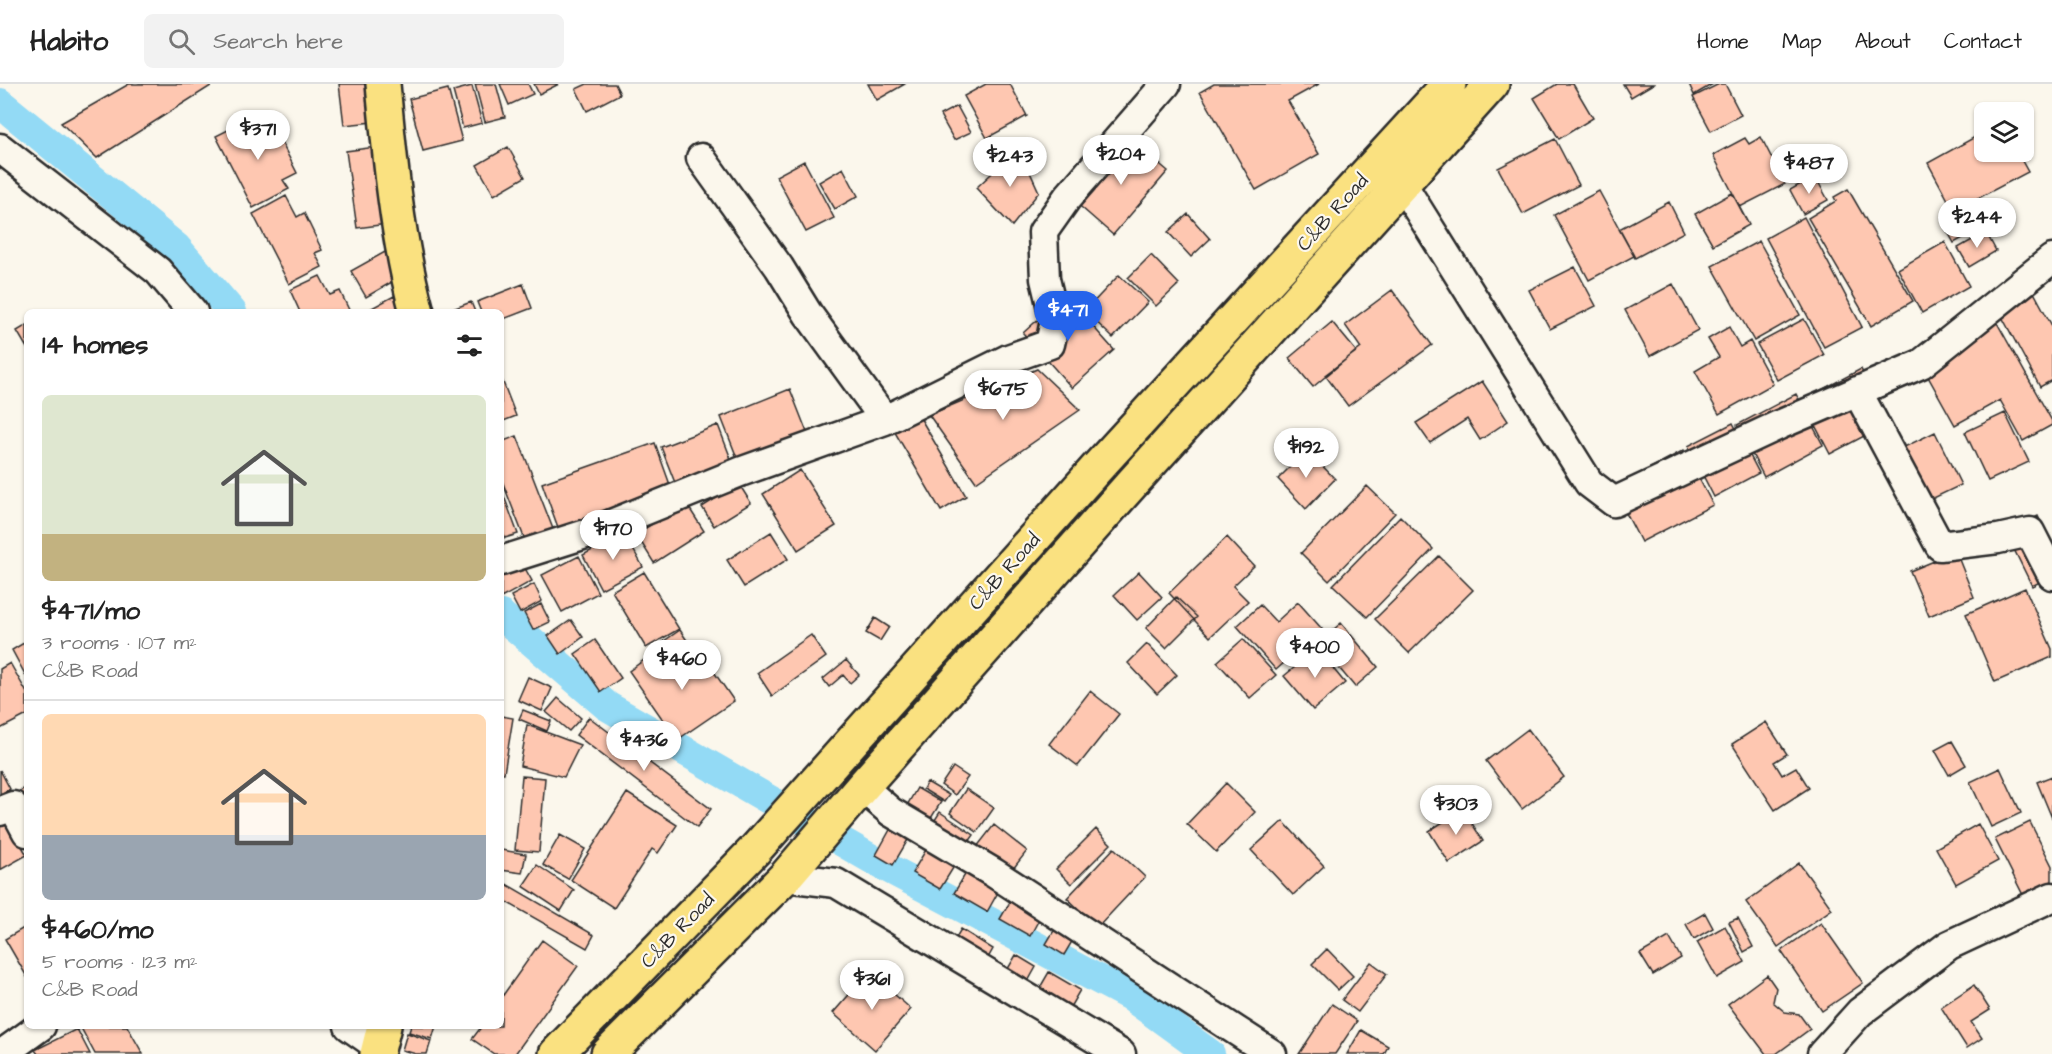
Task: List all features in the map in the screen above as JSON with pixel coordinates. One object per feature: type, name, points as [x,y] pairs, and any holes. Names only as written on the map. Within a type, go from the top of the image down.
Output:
[{"type":"main road","points":[[383,84],[393,196],[408,280],[416,309]]},
{"type":"main road","name":"C&B Road","points":[[556,1054],[754,851],[1096,469],[1449,84]]},
{"type":"main road","name":"C&B Road","points":[[608,1054],[785,877],[862,787],[1492,84]]},
{"type":"street","points":[[504,560],[589,533],[740,472],[885,420],[1008,359],[1050,344],[1054,321],[1045,279],[1042,232],[1067,198],[1166,84]]},
{"type":"street","points":[[0,148],[158,271],[190,309]]},
{"type":"street","points":[[701,159],[779,267],[808,314],[885,420]]},
{"type":"street","points":[[1402,184],[1589,483],[1614,502],[1921,364],[2052,259]]},
{"type":"street","points":[[1857,391],[1940,546],[1998,539],[2030,532],[2052,575]]},
{"type":"street","points":[[862,787],[891,812],[994,873],[1272,1054]]},
{"type":"street","points":[[0,811],[13,806],[24,826]]},
{"type":"street","points":[[785,877],[836,883],[1121,1054]]},
{"type":"street","points":[[1822,1054],[1860,1012],[1949,945],[2052,897]]},
{"type":"street","points":[[2,1054],[37,1029]]},
{"type":"street","points":[[355,1029],[380,1042]]},
{"type":"building","points":[[129,84],[214,84],[97,158],[61,123]]},
{"type":"building","points":[[339,84],[368,84],[373,122],[344,125]]},
{"type":"building","points":[[475,84],[496,84],[505,117],[485,122]]},
{"type":"building","points":[[500,84],[528,84],[533,94],[509,105]]},
{"type":"building","points":[[534,84],[559,84],[539,94]]},
{"type":"building","points":[[587,84],[615,84],[620,94],[587,111],[576,89]]},
{"type":"building","points":[[868,84],[905,84],[877,100]]},
{"type":"building","points":[[986,84],[1010,84],[1027,116],[987,138],[964,96]]},
{"type":"building","points":[[1214,84],[1319,84],[1288,101],[1319,154],[1256,190],[1200,92]]},
{"type":"building","points":[[1557,84],[1573,84],[1593,118],[1559,139],[1534,98]]},
{"type":"building","points":[[1623,84],[1653,84],[1631,97]]},
{"type":"building","points":[[1689,84],[1713,84],[1694,95]]},
{"type":"building","points":[[1719,84],[1725,84],[1741,115],[1711,131],[1693,97]]},
{"type":"building","points":[[472,86],[482,123],[463,128],[453,91]]},
{"type":"building","points":[[448,89],[462,141],[423,151],[409,99]]},
{"type":"building","points":[[957,106],[971,132],[954,140],[940,115]]},
{"type":"building","points":[[252,118],[258,130],[272,124],[297,173],[283,180],[289,189],[253,208],[216,136]]},
{"type":"building","points":[[1761,137],[1785,184],[1740,207],[1713,155],[1745,138],[1749,144]]},
{"type":"building","points":[[1129,138],[1168,171],[1113,235],[1074,201]]},
{"type":"building","points":[[1974,138],[1974,162],[2022,162],[2028,172],[1954,211],[1928,163]]},
{"type":"building","points":[[1555,139],[1579,185],[1523,214],[1498,168]]},
{"type":"building","points":[[376,147],[387,224],[357,228],[346,151]]},
{"type":"building","points":[[508,147],[525,177],[494,195],[477,165]]},
{"type":"building","points":[[1019,148],[1039,192],[1012,226],[976,188]]},
{"type":"building","points":[[804,161],[834,218],[806,232],[776,176]]},
{"type":"building","points":[[843,168],[858,196],[835,209],[819,182]]},
{"type":"building","points":[[1815,176],[1828,200],[1803,214],[1790,190]]},
{"type":"building","points":[[1848,189],[1913,301],[1871,326],[1808,218],[1836,201],[1834,197]]},
{"type":"building","points":[[1599,191],[1634,256],[1589,280],[1554,215]]},
{"type":"building","points":[[1732,193],[1749,225],[1713,245],[1695,214]]},
{"type":"building","points":[[286,196],[297,217],[304,213],[322,250],[315,253],[322,267],[289,284],[253,214]]},
{"type":"building","points":[[1669,202],[1684,232],[1635,258],[1619,229]]},
{"type":"building","points":[[1979,202],[1990,223],[1954,243],[1943,223]]},
{"type":"building","points":[[1188,214],[1210,239],[1191,257],[1168,232]]},
{"type":"building","points":[[1804,217],[1862,327],[1824,347],[1766,238]]},
{"type":"building","points":[[1986,232],[1996,251],[1969,267],[1958,248]]},
{"type":"building","points":[[1759,241],[1800,315],[1754,341],[1712,266]]},
{"type":"building","points":[[1945,242],[1969,286],[1922,313],[1898,269]]},
{"type":"building","points":[[385,252],[399,278],[366,297],[351,271]]},
{"type":"building","points":[[1151,255],[1179,284],[1156,306],[1128,278]]},
{"type":"building","points":[[1575,267],[1596,306],[1550,329],[1529,290]]},
{"type":"building","points":[[1119,275],[1148,302],[1113,338],[1085,311]]},
{"type":"building","points":[[320,276],[330,295],[340,291],[349,309],[299,309],[290,290]]},
{"type":"building","points":[[2029,283],[2052,326],[2052,380],[2040,387],[1994,302]]},
{"type":"building","points":[[523,284],[532,308],[504,319],[504,309],[480,309],[477,302]]},
{"type":"building","points":[[1673,284],[1698,330],[1650,356],[1625,310]]},
{"type":"building","points":[[1392,290],[1432,345],[1348,406],[1325,375],[1361,348],[1345,325]]},
{"type":"building","points":[[1065,295],[1114,350],[1072,388],[1023,333]]},
{"type":"building","points":[[394,296],[401,309],[370,309]]},
{"type":"building","points":[[471,302],[474,309],[453,309]]},
{"type":"building","points":[[1804,319],[1824,355],[1777,380],[1757,344]]},
{"type":"building","points":[[1996,321],[2052,421],[2052,425],[2023,441],[2000,400],[1955,425],[1921,364]]},
{"type":"building","points":[[1332,322],[1356,351],[1313,387],[1289,358]]},
{"type":"building","points":[[24,327],[24,343],[17,331]]},
{"type":"building","points":[[1729,327],[1740,347],[1750,341],[1773,384],[1719,414],[1695,371],[1719,357],[1708,339]]},
{"type":"building","points":[[1037,369],[1080,410],[976,482],[929,415]]},
{"type":"building","points":[[1861,369],[1889,423],[1830,454],[1802,400]]},
{"type":"building","points":[[1482,381],[1508,421],[1480,440],[1467,419],[1430,443],[1416,423]]},
{"type":"building","points":[[504,385],[516,416],[504,421]]},
{"type":"building","points":[[790,389],[810,440],[741,468],[721,417]]},
{"type":"building","points":[[1796,394],[1823,445],[1764,477],[1737,425]]},
{"type":"building","points":[[2005,413],[2029,462],[1988,481],[1965,432]]},
{"type":"building","points":[[918,414],[966,496],[941,511],[893,429]]},
{"type":"building","points":[[1733,423],[1759,473],[1714,497],[1688,446]]},
{"type":"building","points":[[718,425],[736,472],[679,493],[661,447]]},
{"type":"building","points":[[1935,432],[1961,485],[1919,505],[1894,452]]},
{"type":"building","points":[[517,436],[553,529],[525,540],[504,486],[504,441]]},
{"type":"building","points":[[655,443],[673,493],[560,533],[542,483]]},
{"type":"building","points":[[1307,450],[1335,479],[1306,509],[1278,479]]},
{"type":"building","points":[[1684,450],[1713,505],[1641,542],[1613,488]]},
{"type":"building","points":[[800,470],[836,526],[798,550],[763,494]]},
{"type":"building","points":[[739,484],[751,503],[714,526],[702,507]]},
{"type":"building","points":[[1367,486],[1395,513],[1329,581],[1301,553]]},
{"type":"building","points":[[504,496],[518,534],[505,538],[504,535]]},
{"type":"building","points":[[686,503],[704,531],[654,563],[636,534]]},
{"type":"building","points":[[1400,516],[1433,549],[1367,617],[1333,585]]},
{"type":"building","points":[[2038,516],[2052,545],[2052,576],[2032,586],[2005,531]]},
{"type":"building","points":[[771,532],[788,559],[744,587],[727,560]]},
{"type":"building","points":[[624,533],[643,567],[601,589],[583,555]]},
{"type":"building","points":[[1227,537],[1254,566],[1233,586],[1248,601],[1210,637],[1169,593]]},
{"type":"building","points":[[1956,552],[1974,597],[1929,616],[1910,571]]},
{"type":"building","points":[[579,556],[598,593],[562,612],[542,575]]},
{"type":"building","points":[[1439,556],[1473,590],[1409,653],[1375,619]]},
{"type":"building","points":[[521,561],[532,581],[504,596],[504,570]]},
{"type":"building","points":[[644,572],[679,629],[646,648],[612,591]]},
{"type":"building","points":[[1139,572],[1162,597],[1137,620],[1114,595]]},
{"type":"building","points":[[534,584],[542,601],[520,613],[511,596]]},
{"type":"building","points":[[2025,588],[2052,649],[2052,657],[1995,682],[1966,614]]},
{"type":"building","points":[[1176,597],[1197,617],[1166,648],[1146,628]]},
{"type":"building","points":[[1298,602],[1322,629],[1276,670],[1237,626],[1260,605],[1276,622]]},
{"type":"building","points":[[541,604],[550,622],[533,630],[524,613]]},
{"type":"building","points":[[875,618],[889,627],[880,641],[866,633]]},
{"type":"building","points":[[571,620],[583,637],[560,654],[548,636]]},
{"type":"building","points":[[1341,623],[1378,667],[1355,687],[1318,643]]},
{"type":"building","points":[[680,630],[692,648],[669,664],[657,646]]},
{"type":"building","points":[[811,635],[826,657],[772,696],[757,673]]},
{"type":"building","points":[[1243,639],[1276,675],[1250,698],[1217,662]]},
{"type":"building","points":[[595,640],[621,678],[601,692],[575,654]]},
{"type":"building","points":[[24,643],[24,672],[12,650]]},
{"type":"building","points":[[1147,644],[1177,675],[1157,694],[1128,663]]},
{"type":"building","points":[[1317,649],[1345,683],[1313,710],[1284,676]]},
{"type":"building","points":[[699,650],[734,701],[677,740],[629,671],[655,652],[668,671]]},
{"type":"building","points":[[846,660],[859,675],[850,683],[843,675],[829,687],[823,679]]},
{"type":"building","points":[[10,663],[24,688],[24,717],[0,729],[0,669]]},
{"type":"building","points":[[528,677],[552,688],[542,711],[518,700]]},
{"type":"building","points":[[1090,691],[1119,714],[1078,766],[1049,744]]},
{"type":"building","points":[[558,698],[581,718],[569,731],[546,712]]},
{"type":"building","points":[[523,710],[551,721],[547,731],[519,719]]},
{"type":"building","points":[[504,716],[513,718],[504,773]]},
{"type":"building","points":[[589,717],[711,809],[697,827],[576,735]]},
{"type":"building","points":[[1766,722],[1787,754],[1774,762],[1782,775],[1796,767],[1809,788],[1775,810],[1732,744]]},
{"type":"building","points":[[527,725],[580,745],[564,777],[520,766]]},
{"type":"building","points":[[1528,729],[1564,777],[1522,809],[1486,761]]},
{"type":"building","points":[[1952,741],[1966,765],[1949,775],[1935,750]]},
{"type":"building","points":[[953,767],[968,777],[955,795],[941,785]]},
{"type":"building","points":[[2000,768],[2021,813],[1991,827],[1970,782]]},
{"type":"building","points":[[0,770],[10,789],[0,794]]},
{"type":"building","points":[[522,776],[545,778],[539,852],[515,850]]},
{"type":"building","points":[[2052,776],[2052,818],[2037,782]]},
{"type":"building","points":[[927,782],[949,795],[944,802],[923,789]]},
{"type":"building","points":[[1226,783],[1255,812],[1216,852],[1187,824]]},
{"type":"building","points":[[917,788],[941,802],[928,823],[905,809]]},
{"type":"building","points":[[24,789],[24,809],[16,793]]},
{"type":"building","points":[[966,789],[994,808],[977,832],[950,813]]},
{"type":"building","points":[[627,793],[677,825],[658,853],[652,849],[614,908],[571,880]]},
{"type":"building","points":[[1463,809],[1483,841],[1449,863],[1429,831]]},
{"type":"building","points":[[940,812],[974,835],[966,846],[933,823]]},
{"type":"building","points":[[5,817],[24,850],[24,857],[0,870],[0,820]]},
{"type":"building","points":[[1283,821],[1324,866],[1293,895],[1251,850]]},
{"type":"building","points":[[2030,822],[2052,866],[2052,881],[2023,895],[1995,839]]},
{"type":"building","points":[[1978,824],[1998,861],[1956,884],[1936,848]]},
{"type":"building","points":[[994,825],[1027,851],[1009,874],[976,848]]},
{"type":"building","points":[[891,828],[909,838],[893,865],[876,855]]},
{"type":"building","points":[[1096,829],[1111,844],[1071,884],[1056,869]]},
{"type":"building","points":[[560,835],[585,849],[568,879],[543,865]]},
{"type":"building","points":[[930,843],[958,860],[940,889],[912,873]]},
{"type":"building","points":[[1114,848],[1145,877],[1098,927],[1067,898]]},
{"type":"building","points":[[504,850],[526,854],[522,873],[504,870]]},
{"type":"building","points":[[1799,863],[1832,909],[1778,947],[1746,902]]},
{"type":"building","points":[[537,865],[574,890],[561,911],[523,886]]},
{"type":"building","points":[[969,868],[1001,887],[987,912],[954,893]]},
{"type":"building","points":[[504,883],[594,935],[587,948],[504,901]]},
{"type":"building","points":[[1014,895],[1043,912],[1030,936],[1000,919]]},
{"type":"building","points":[[1705,913],[1713,928],[1694,939],[1686,924]]},
{"type":"building","points":[[1738,918],[1753,947],[1744,952],[1729,922]]},
{"type":"building","points":[[1059,922],[1077,933],[1064,955],[1046,944]]},
{"type":"building","points":[[1821,923],[1863,983],[1822,1011],[1781,951]]},
{"type":"building","points":[[1725,926],[1745,962],[1717,978],[1697,942]]},
{"type":"building","points":[[24,928],[24,972],[5,939]]},
{"type":"building","points":[[961,929],[993,949],[984,965],[951,946]]},
{"type":"building","points":[[1669,937],[1681,958],[1653,975],[1640,954]]},
{"type":"building","points":[[542,940],[578,966],[515,1054],[494,1054],[472,1039],[480,1029],[504,1029],[504,994]]},
{"type":"building","points":[[1327,949],[1353,976],[1338,990],[1312,964]]},
{"type":"building","points":[[1016,955],[1036,967],[1026,985],[1006,972]]},
{"type":"building","points":[[1371,962],[1387,974],[1358,1012],[1342,1000]]},
{"type":"building","points":[[869,972],[911,1009],[875,1050],[833,1013]]},
{"type":"building","points":[[1049,972],[1080,990],[1069,1009],[1038,991]]},
{"type":"building","points":[[1767,975],[1776,988],[1773,1002],[1785,1012],[1799,1014],[1810,1029],[1776,1054],[1766,1054],[1728,1004]]},
{"type":"building","points":[[1974,985],[1990,1010],[1971,1022],[1982,1038],[1967,1048],[1941,1007]]},
{"type":"building","points":[[1332,1004],[1357,1021],[1335,1054],[1299,1054]]},
{"type":"building","points":[[77,1029],[90,1054],[38,1054],[35,1050]]},
{"type":"building","points":[[82,1029],[129,1029],[143,1054],[95,1054]]},
{"type":"building","points":[[410,1029],[435,1029],[432,1039],[409,1032]]},
{"type":"building","points":[[1361,1030],[1388,1046],[1384,1054],[1347,1054]]},
{"type":"building","points":[[407,1033],[431,1041],[427,1054],[402,1050]]},
{"type":"waterway","points":[[0,103],[176,247],[229,309]]},
{"type":"waterway","points":[[504,618],[607,706],[884,866],[1130,996],[1210,1054]]}]
